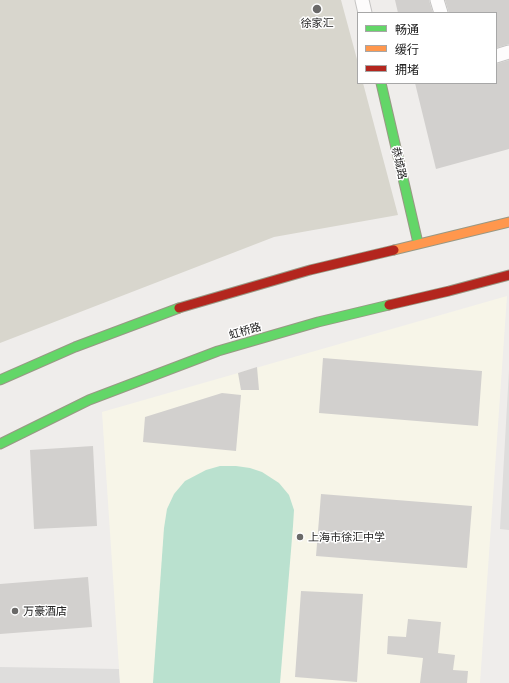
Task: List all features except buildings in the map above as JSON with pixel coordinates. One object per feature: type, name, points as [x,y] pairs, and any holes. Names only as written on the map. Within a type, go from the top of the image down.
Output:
[{"type":"main road","name":"恭城路","points":[[381,84],[418,243]]},
{"type":"main road","points":[[0,380],[75,347],[188,305],[310,270],[509,222]]},
{"type":"main road","name":"虹桥路","points":[[0,444],[89,400],[218,351],[318,322],[509,275]]},
{"type":"street","points":[[362,0],[365,12]]},
{"type":"street","points":[[437,0],[441,12]]},
{"type":"street","points":[[497,56],[509,52]]},
{"type":"shaded area","points":[[0,0],[341,0],[357,59],[357,84],[363,84],[398,215],[274,237],[0,343]]},
{"type":"shaded area","name":"上海市徐汇中学","points":[[507,296],[480,683],[120,683],[102,412]]},
{"type":"shaded area","points":[[509,370],[509,530],[500,529]]},
{"type":"shaded area","points":[[0,667],[119,669],[120,683],[0,683]]},
{"type":"green space","points":[[220,466],[250,468],[262,472],[279,483],[289,495],[294,510],[280,683],[153,683],[164,528],[167,509],[174,494],[185,481],[206,470]]},
{"type":"traffic: fast","points":[[381,84],[418,243]]},
{"type":"traffic: fast","points":[[0,444],[89,400],[218,351],[318,322],[389,305]]},
{"type":"traffic: fast","points":[[0,380],[75,347],[179,308]]},
{"type":"traffic: slow","points":[[394,250],[509,222]]},
{"type":"traffic: jam","points":[[179,308],[310,270],[394,250]]},
{"type":"traffic: jam","points":[[389,305],[509,275]]},
{"type":"place","name":"徐家汇","points":[[317,9]]},
{"type":"place","name":"上海市徐汇中学","points":[[300,537]]},
{"type":"place","name":"万豪酒店","points":[[15,611]]}]
